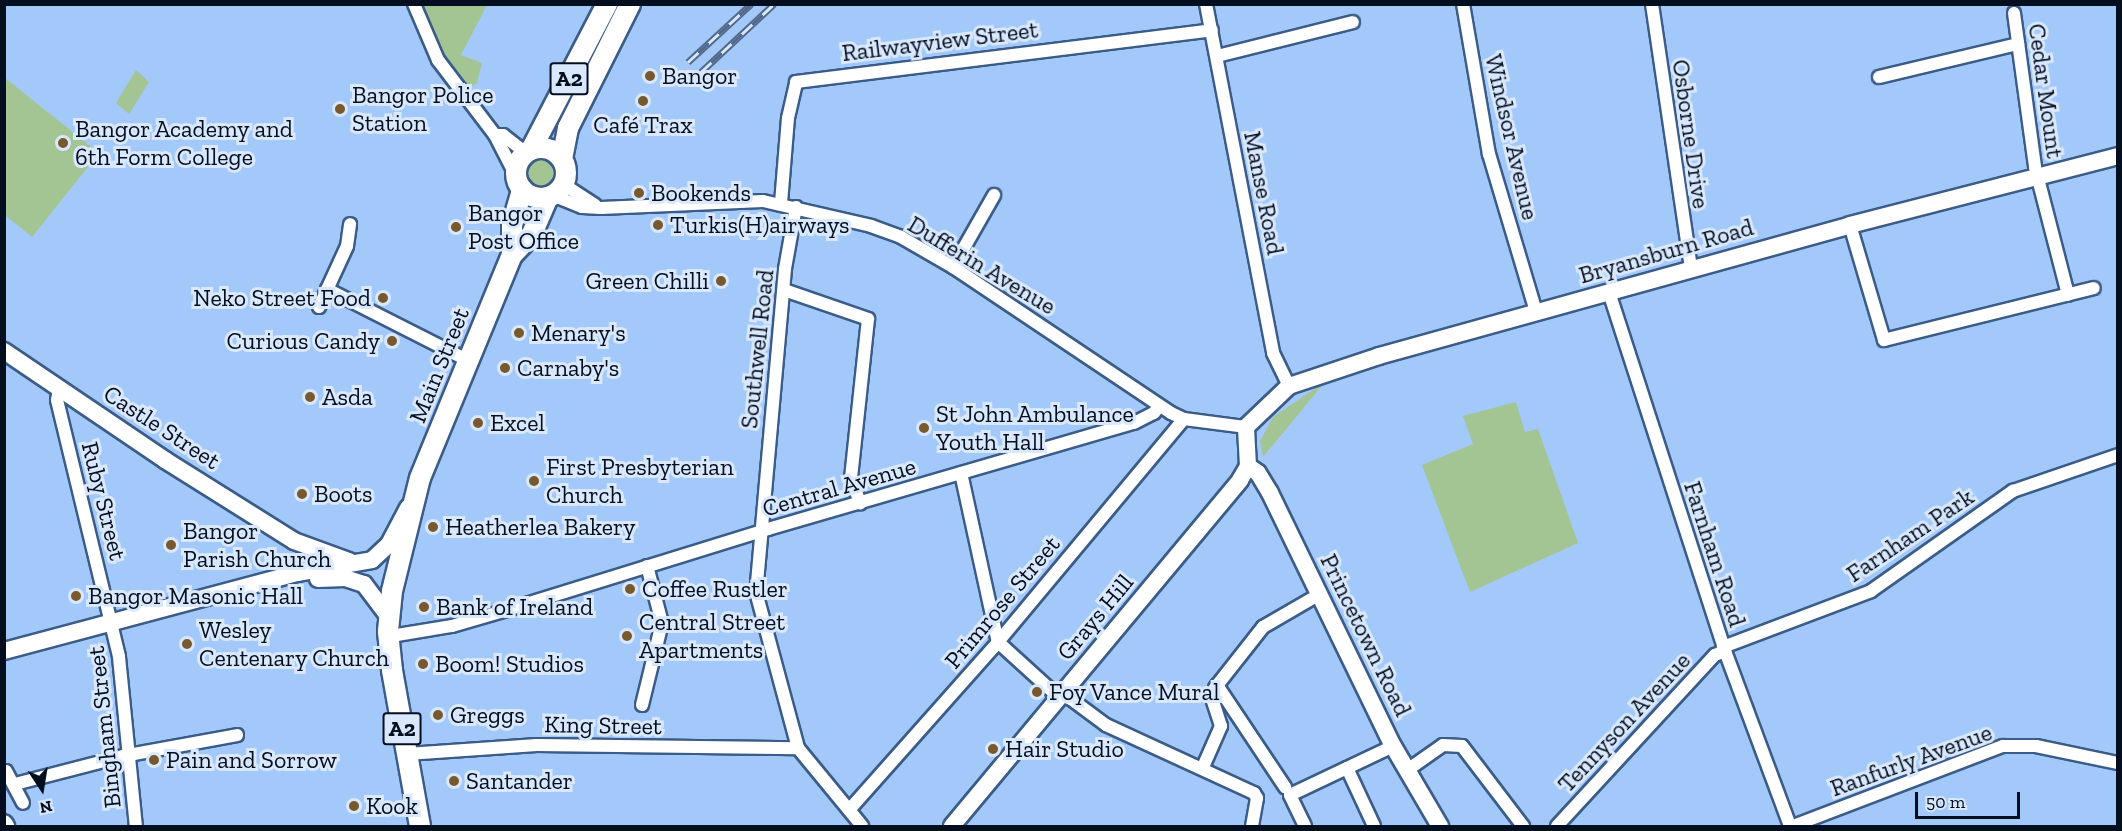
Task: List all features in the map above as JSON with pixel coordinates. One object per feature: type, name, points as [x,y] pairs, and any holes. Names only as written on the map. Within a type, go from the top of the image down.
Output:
[{"type":"main road","name":"A2","points":[[519,183],[518,163],[528,151],[607,4]]},
{"type":"main road","name":"A2","points":[[554,192],[566,171],[562,159],[568,128],[630,4]]},
{"type":"main road","points":[[528,151],[545,148],[562,159]]},
{"type":"main road","name":"Bryansburn Road","points":[[1246,427],[1289,386],[1330,370],[1850,225],[2118,156]]},
{"type":"main road","points":[[519,183],[534,197],[554,192]]},
{"type":"main road","name":"Main Street","points":[[513,255],[512,225],[519,183]]},
{"type":"main road","name":"Main Street","points":[[365,562],[389,544],[415,495],[513,255],[532,234],[554,192]]},
{"type":"main road","name":"Castle Street","points":[[7,357],[59,388],[294,541],[339,560],[365,562]]},
{"type":"main road","points":[[1246,427],[1248,466]]},
{"type":"main road","name":"Princetown Road","points":[[1248,466],[1258,473],[1270,493],[1393,746],[1438,826]]},
{"type":"main road","name":"Grays Hill","points":[[952,826],[1248,466]]},
{"type":"main road","name":"Main Street","points":[[415,495],[388,624],[420,826]]},
{"type":"main road","points":[[294,541],[300,555],[297,573]]},
{"type":"main road","points":[[4,651],[297,573],[365,562]]},
{"type":"main road","points":[[278,579],[355,579],[373,591],[388,624]]},
{"type":"street","points":[[414,4],[438,60],[495,135],[519,183]]},
{"type":"street","name":"Manse Road","points":[[1206,4],[1273,353],[1289,386]]},
{"type":"street","name":"Windsor Avenue","points":[[1463,4],[1489,154],[1536,312]]},
{"type":"street","name":"Osborne Drive","points":[[1652,4],[1691,269]]},
{"type":"street","name":"Cedar Mount","points":[[2013,13],[2037,175],[2068,295]]},
{"type":"street","points":[[1217,56],[1353,22]]},
{"type":"street","name":"Railwayview Street","points":[[781,203],[788,118],[796,82],[1212,30]]},
{"type":"street","points":[[1879,77],[2018,44]]},
{"type":"street","points":[[495,135],[502,135],[528,151]]},
{"type":"street","name":"Dufferin Avenue","points":[[554,192],[601,208],[763,201],[781,203],[901,237],[953,267],[1159,406],[1184,419],[1246,427]]},
{"type":"street","points":[[953,267],[994,195]]},
{"type":"street","name":"Southwell Road","points":[[796,207],[784,290],[756,592],[798,748],[862,826]]},
{"type":"street","points":[[319,307],[347,246],[350,224]]},
{"type":"street","points":[[1850,225],[1884,340],[2094,288]]},
{"type":"street","points":[[327,289],[469,361]]},
{"type":"street","points":[[784,290],[868,319],[851,477],[860,503]]},
{"type":"street","name":"Farnham Road","points":[[1609,292],[1724,649],[1791,826]]},
{"type":"street","name":"Ruby Street","points":[[59,388],[57,400],[113,623]]},
{"type":"street","name":"Central Avenue","points":[[388,624],[397,635],[452,626],[760,531],[1134,423],[1154,413],[1159,406]]},
{"type":"street","name":"Primrose Street","points":[[849,810],[998,642],[1184,419]]},
{"type":"street","name":"Farnham Park","points":[[1724,649],[1871,591],[2013,491],[2118,455]]},
{"type":"street","points":[[962,473],[998,642],[1022,667],[1060,696],[1071,699],[1106,725],[1203,767],[1254,793],[1257,798],[1252,826]]},
{"type":"street","points":[[642,705],[662,623],[646,566]]},
{"type":"street","points":[[1203,767],[1221,726],[1213,701],[1217,685],[1263,627],[1320,594]]},
{"type":"street","name":"Bingham Street","points":[[113,623],[136,826]]},
{"type":"street","name":"Tennyson Avenue","points":[[1557,826],[1715,655],[1724,649]]},
{"type":"street","points":[[1217,685],[1285,787]]},
{"type":"street","points":[[15,784],[129,756],[237,735]]},
{"type":"street","name":"King Street","points":[[407,754],[537,745],[798,748]]},
{"type":"street","points":[[1406,771],[1443,745],[1462,746],[1523,826]]},
{"type":"street","points":[[1305,826],[1290,795],[1393,746]]},
{"type":"street","name":"Ranfurly Avenue","points":[[1791,826],[2003,746],[2036,746],[2118,763]]},
{"type":"street","points":[[1347,768],[1374,826]]},
{"type":"street","points":[[6,771],[23,802]]},
{"type":"green space","points":[[421,5],[487,5],[461,55],[482,63],[477,83],[467,89],[452,71],[430,31]]},
{"type":"green space","points":[[136,70],[149,82],[129,114],[116,103]]},
{"type":"green space","points":[[5,78],[99,153],[32,237],[5,215]]},
{"type":"green space","points":[[540,160],[549,164],[553,173],[549,182],[540,186],[531,182],[527,173],[531,164]]},
{"type":"green space","points":[[1325,382],[1263,457],[1260,441],[1273,417]]},
{"type":"green space","points":[[1516,402],[1525,432],[1538,429],[1578,543],[1470,592],[1422,465],[1473,444],[1463,416]]},
{"type":"railway","points":[[688,62],[751,4]]},
{"type":"railway","points":[[701,72],[774,4]]},
{"type":"place","name":"Bangor","points":[[650,76]]},
{"type":"place","name":"Café Trax","points":[[643,101]]},
{"type":"place","name":"Bangor Police Station","points":[[340,109]]},
{"type":"place","name":"Bangor Academy and 6th Form College","points":[[63,143]]},
{"type":"place","name":"Bookends","points":[[639,193]]},
{"type":"place","name":"Turkis(H)airways","points":[[658,225]]},
{"type":"place","name":"Bangor Post Office","points":[[456,227]]},
{"type":"place","name":"Green Chilli","points":[[721,281]]},
{"type":"place","name":"Neko Street Food","points":[[383,298]]},
{"type":"place","name":"Menary's","points":[[519,333]]},
{"type":"place","name":"Curious Candy","points":[[392,341]]},
{"type":"place","name":"Carnaby's","points":[[505,368]]},
{"type":"place","name":"Asda","points":[[310,397]]},
{"type":"place","name":"Excel","points":[[478,423]]},
{"type":"place","name":"St John Ambulance Youth Hall","points":[[924,428]]},
{"type":"place","name":"First Presbyterian Church","points":[[534,481]]},
{"type":"place","name":"Boots","points":[[302,494]]},
{"type":"place","name":"Heatherlea Bakery","points":[[433,527]]},
{"type":"place","name":"Bangor Parish Church","points":[[171,545]]},
{"type":"place","name":"Coffee Rustler","points":[[630,589]]},
{"type":"place","name":"Bangor Masonic Hall","points":[[76,596]]},
{"type":"place","name":"Bank of Ireland","points":[[424,607]]},
{"type":"place","name":"Central Street Apartments","points":[[627,636]]},
{"type":"place","name":"Wesley Centenary Church","points":[[187,644]]},
{"type":"place","name":"Boom! Studios","points":[[423,664]]},
{"type":"place","name":"Foy Vance Mural","points":[[1037,692]]},
{"type":"place","name":"Greggs","points":[[438,715]]},
{"type":"place","name":"Hair Studio","points":[[993,749]]},
{"type":"place","name":"Pain and Sorrow","points":[[154,760]]},
{"type":"place","name":"Santander","points":[[454,781]]},
{"type":"place","name":"Kook","points":[[354,806]]}]
